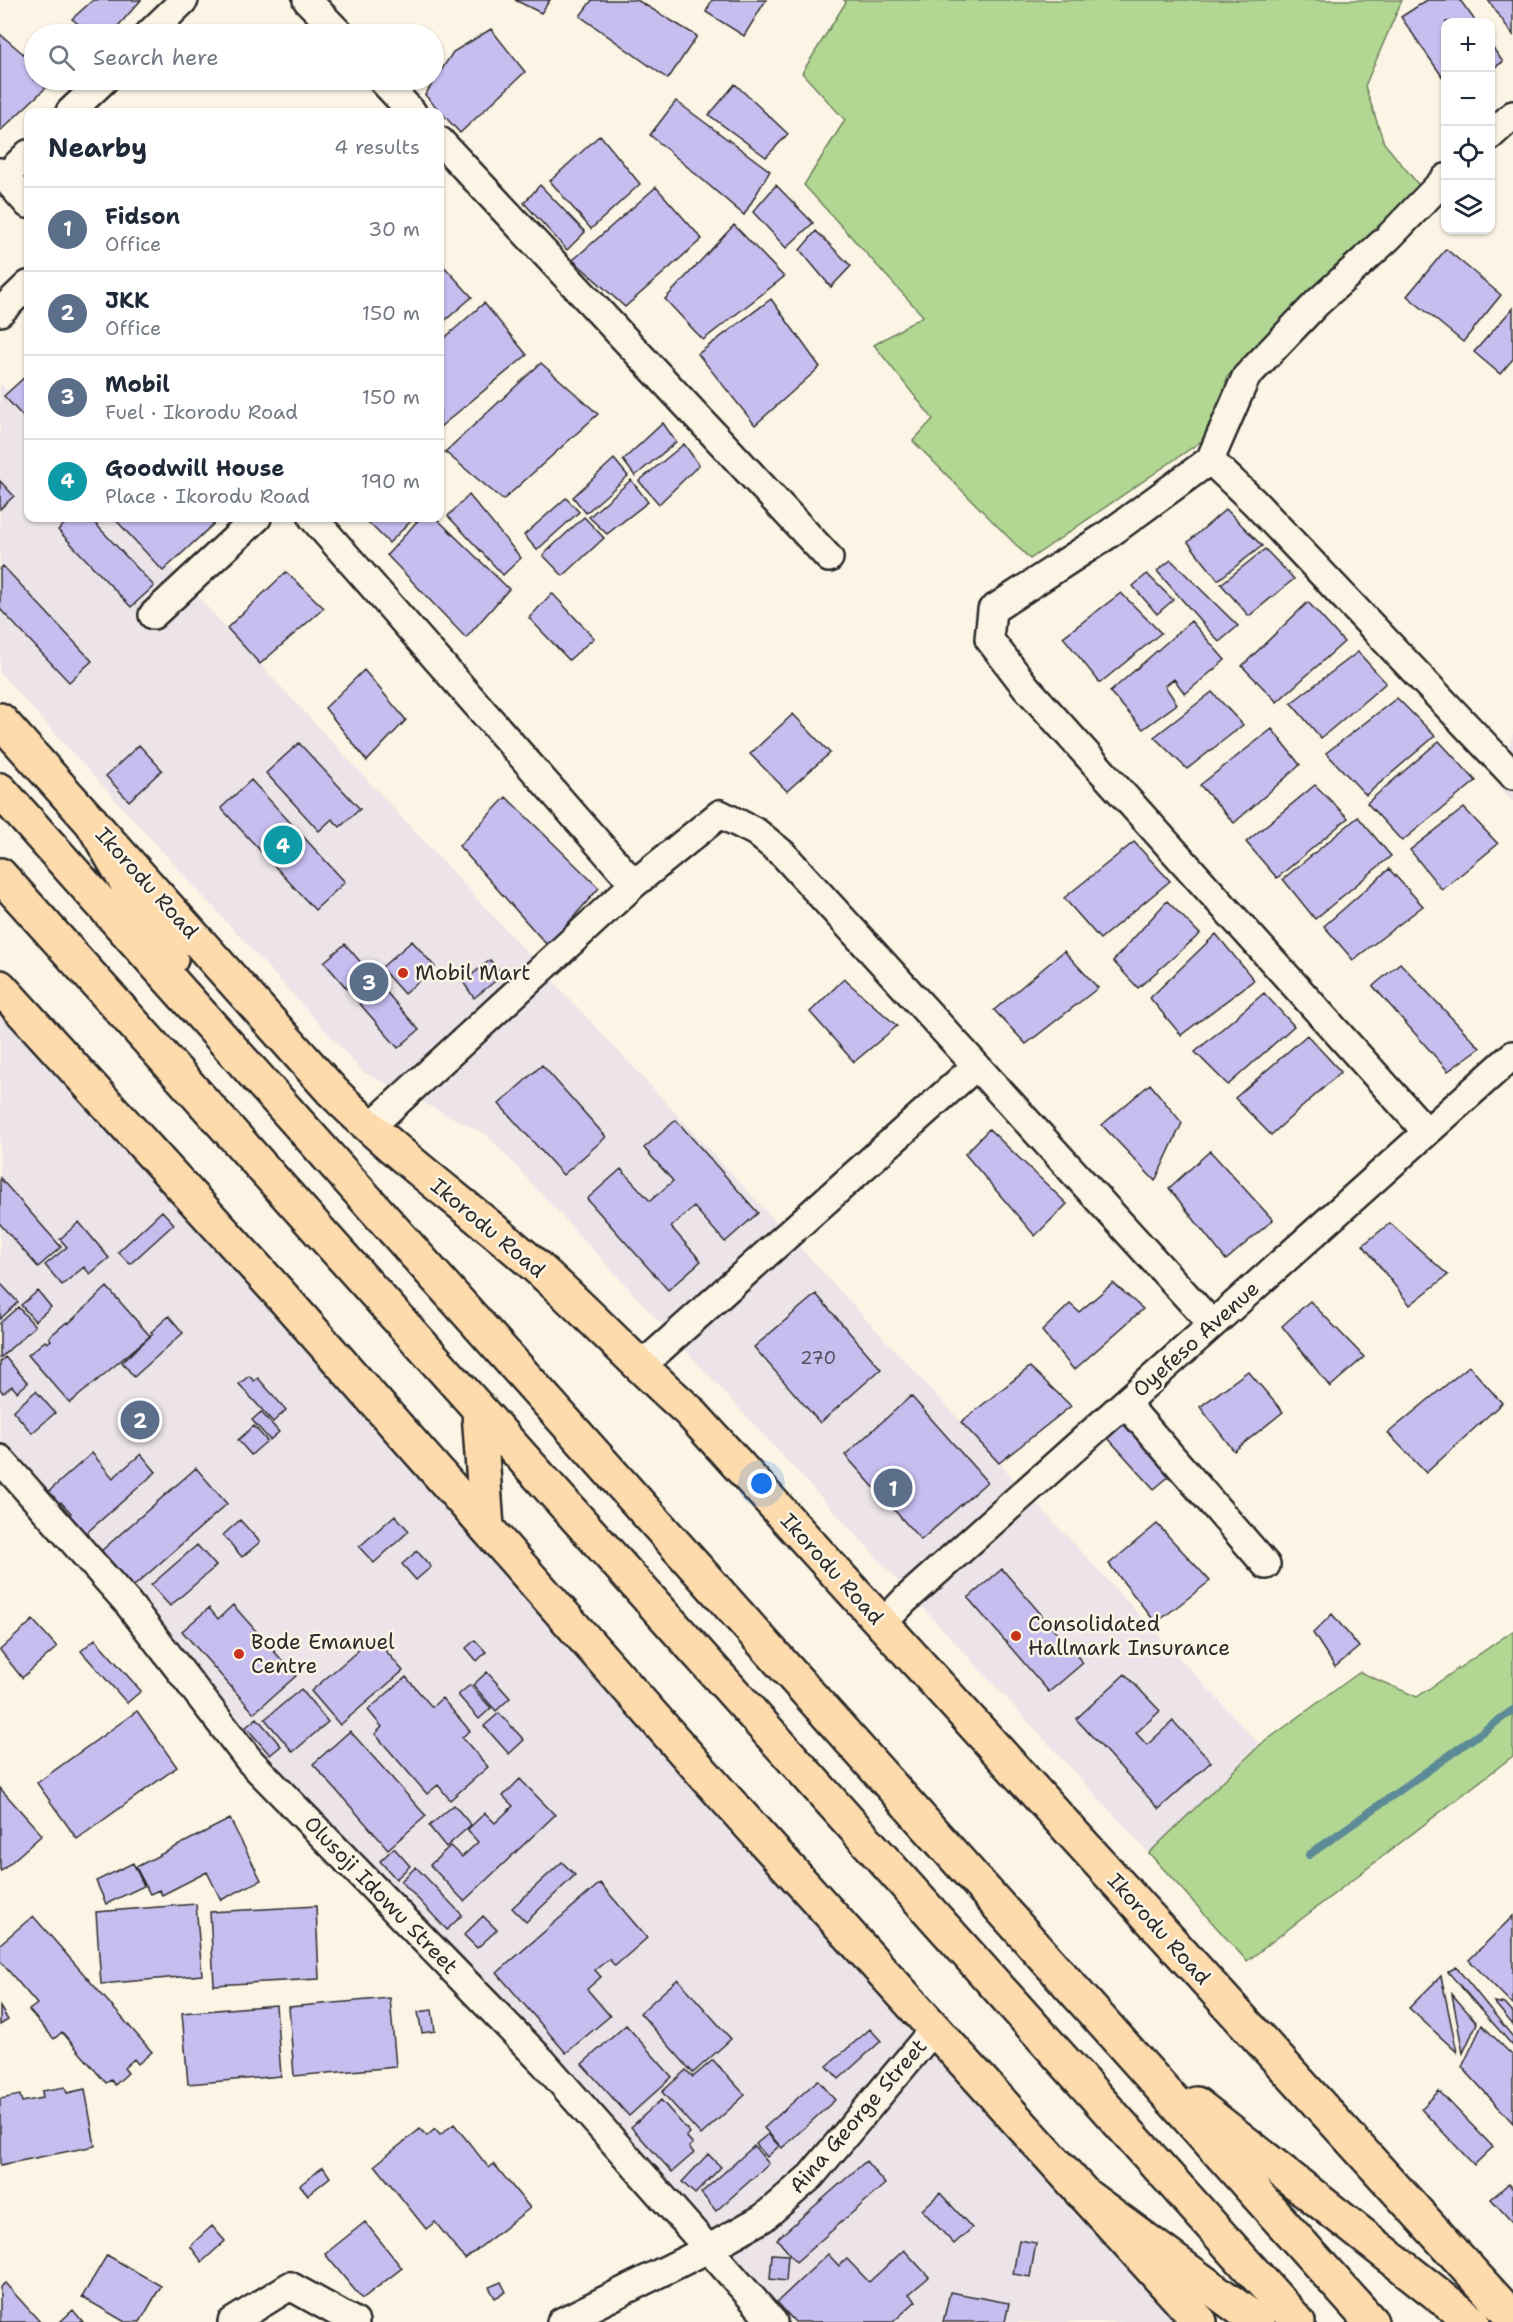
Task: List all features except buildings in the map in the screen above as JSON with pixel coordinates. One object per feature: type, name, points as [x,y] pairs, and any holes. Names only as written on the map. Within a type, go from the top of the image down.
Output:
[{"type":"main road","name":"Ikorodu Road","points":[[0,720],[332,1091],[369,1128],[550,1279],[639,1368],[689,1411],[1513,2318]]},
{"type":"main road","points":[[0,790],[1371,2322]]},
{"type":"main road","points":[[91,821],[205,1017]]},
{"type":"main road","points":[[0,875],[478,1411],[1298,2322]]},
{"type":"main road","points":[[0,987],[280,1294],[934,2029],[1200,2322]]},
{"type":"main road","points":[[478,1411],[487,1528]]},
{"type":"main road","points":[[1124,2048],[1473,2322]]},
{"type":"main road","points":[[1082,2192],[1258,2322]]},
{"type":"street","points":[[159,24],[184,0]]},
{"type":"street","points":[[307,0],[330,24]]},
{"type":"street","points":[[74,108],[93,90]]},
{"type":"street","points":[[391,90],[408,108]]},
{"type":"street","points":[[1495,132],[1513,115]]},
{"type":"street","points":[[444,145],[830,558]]},
{"type":"street","points":[[24,157],[2,175],[24,200]]},
{"type":"street","points":[[1426,1131],[1026,687],[989,639],[992,610],[1106,536],[1210,460],[1246,377],[1317,303],[1388,238],[1444,180]]},
{"type":"street","points":[[0,312],[24,289]]},
{"type":"street","points":[[1210,460],[1254,502],[1513,775]]},
{"type":"street","points":[[153,615],[253,522]]},
{"type":"street","points":[[317,522],[634,884]]},
{"type":"street","points":[[369,1128],[634,884],[720,814],[756,832],[783,854],[1212,1324]]},
{"type":"street","name":"Oyefeso Avenue","points":[[882,1624],[905,1600],[1513,1055]]},
{"type":"street","points":[[639,1368],[976,1066]]},
{"type":"street","points":[[1125,1403],[1266,1565]]},
{"type":"street","name":"Olusoji Idowu Street","points":[[0,1459],[127,1602],[250,1761],[543,2062],[773,2322]]},
{"type":"street","name":"Aina George Street","points":[[561,2322],[708,2249],[763,2218],[810,2176],[934,2029]]},
{"type":"street","points":[[232,2322],[291,2286],[355,2322]]},
{"type":"shaded area","points":[[0,383],[24,410],[24,522],[129,522],[1260,1745],[1149,1853],[487,1135],[363,1072],[0,673]]},
{"type":"shaded area","points":[[1513,732],[1513,802],[1499,786]]},
{"type":"shaded area","points":[[0,1002],[1189,2322],[763,2322],[0,1476]]},
{"type":"green space","points":[[844,0],[1402,0],[1365,86],[1384,143],[1422,189],[1227,377],[1216,431],[1030,559],[913,441],[933,419],[874,345],[923,316],[804,185],[845,120],[802,73],[846,2]]},
{"type":"green space","points":[[1513,1631],[1513,1756],[1247,1961],[1149,1853],[1260,1745],[1360,1672],[1417,1697]]},
{"type":"waterway","points":[[1309,1855],[1513,1710]]},
{"type":"place","name":"Goodwill House","points":[[283,845]]},
{"type":"place","name":"Mobil Mart","points":[[403,973]]},
{"type":"place","name":"Mobil","points":[[369,982]]},
{"type":"place","name":"JKK","points":[[140,1420]]},
{"type":"place","name":"Fidson","points":[[893,1488]]},
{"type":"place","name":"Consolidated Hallmark Insurance","points":[[1016,1636]]},
{"type":"place","name":"Bode Emanuel Centre","points":[[239,1654]]}]
